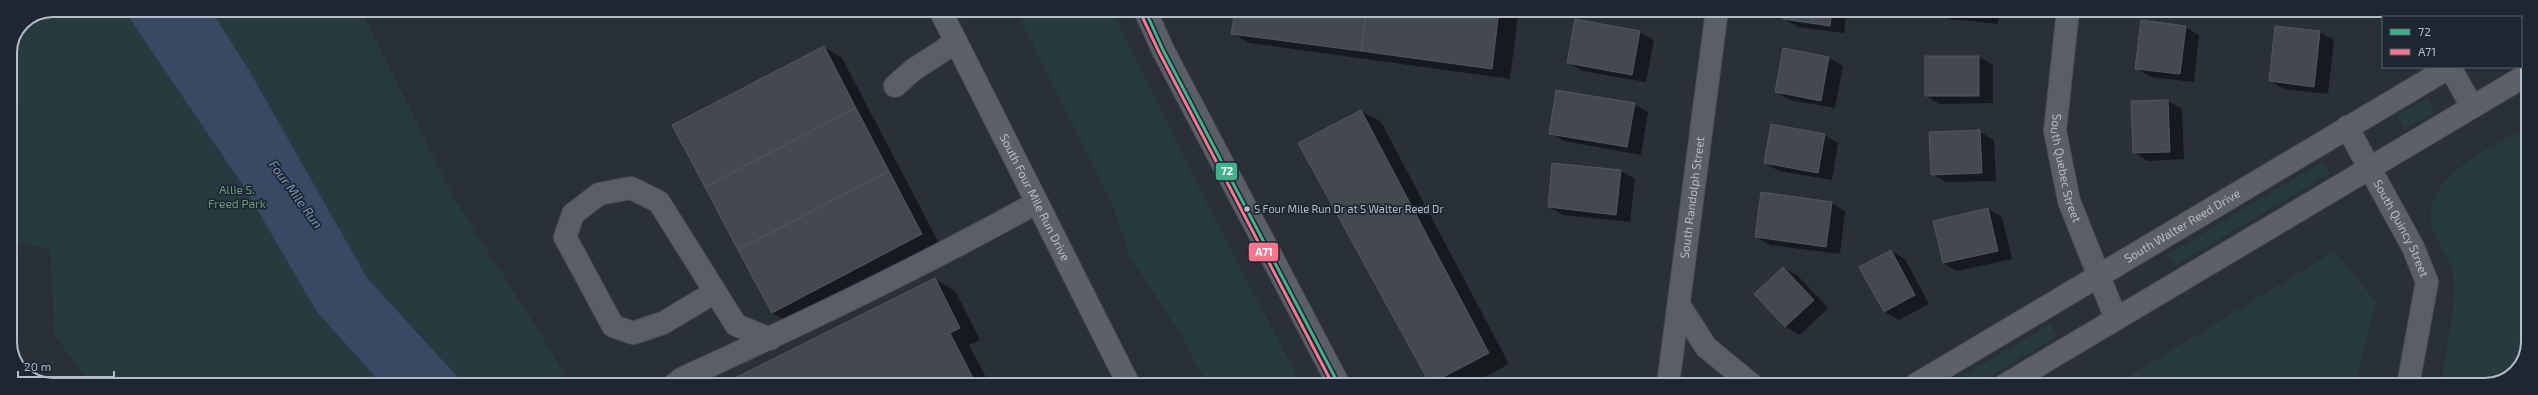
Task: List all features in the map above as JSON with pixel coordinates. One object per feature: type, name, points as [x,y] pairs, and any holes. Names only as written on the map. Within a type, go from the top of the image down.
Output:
[{"type":"main road","name":"South Four Mile Run Drive","points":[[944,17],[1122,378]]},
{"type":"main road","name":"South Walter Reed Drive","points":[[1927,378],[2098,274],[2448,68]]},
{"type":"main road","points":[[2017,378],[2521,78]]},
{"type":"street","points":[[1148,17],[1163,50],[1335,378]]},
{"type":"street","name":"South Randolph Street","points":[[1669,378],[1716,17]]},
{"type":"street","name":"South Quebec Street","points":[[2067,17],[2055,131],[2069,201],[2116,318]]},
{"type":"street","points":[[895,86],[913,70],[956,42]]},
{"type":"street","points":[[2451,68],[2472,107]]},
{"type":"street","name":"South Quincy Street","points":[[2347,127],[2413,247],[2427,282],[2409,378]]},
{"type":"street","points":[[715,292],[663,323],[633,333],[613,326],[565,237],[573,214],[599,194],[631,188],[659,202],[736,325],[770,339]]},
{"type":"street","points":[[682,378],[770,339],[992,227],[1036,203]]},
{"type":"street","points":[[1679,305],[1706,347],[1744,378]]},
{"type":"green space","name":"Allie S. Freed Park","points":[[53,17],[364,17],[455,200],[547,344],[566,378],[86,378],[55,336],[50,249],[17,242],[17,53],[23,33],[33,23]]},
{"type":"green space","points":[[1019,17],[1114,17],[1214,218],[1298,378],[1204,378],[1179,332],[1130,256],[1111,201]]},
{"type":"green space","points":[[2428,99],[2435,112],[2404,129],[2397,116]]},
{"type":"green space","points":[[2521,131],[2521,347],[2512,366],[2499,375],[2485,378],[2441,378],[2450,330],[2454,301],[2454,287],[2452,267],[2432,227],[2431,220],[2433,204],[2440,189],[2451,175],[2465,163]]},
{"type":"green space","points":[[2323,161],[2330,173],[2174,266],[2167,255]]},
{"type":"green space","points":[[2335,251],[2376,302],[2357,378],[2126,378]]},
{"type":"green space","points":[[2050,324],[2057,336],[1987,378],[1960,378]]},
{"type":"water","name":"Four Mile Run","points":[[129,17],[215,17],[250,72],[367,278],[459,378],[377,378],[317,312],[244,187]]},
{"type":"building","points":[[1234,17],[1366,17],[1361,51],[1231,34]]},
{"type":"building","points":[[1366,17],[1498,17],[1492,69],[1361,51]]},
{"type":"building","points":[[1783,17],[1831,17],[1830,26],[1783,19]]},
{"type":"building","points":[[1575,19],[1640,31],[1632,75],[1567,63]]},
{"type":"building","points":[[2141,20],[2186,26],[2180,74],[2135,69]]},
{"type":"building","points":[[2275,26],[2320,31],[2314,87],[2269,81]]},
{"type":"building","points":[[824,46],[856,108],[705,187],[672,125]]},
{"type":"building","points":[[1783,48],[1829,57],[1821,101],[1775,92]]},
{"type":"building","points":[[1925,56],[1979,56],[1979,96],[1925,96]]},
{"type":"building","points":[[1556,90],[1635,103],[1627,147],[1549,134]]},
{"type":"building","points":[[2168,100],[2170,152],[2133,153],[2131,101]]},
{"type":"building","points":[[856,108],[889,171],[738,250],[705,187]]},
{"type":"building","points":[[1361,110],[1489,353],[1441,378],[1427,378],[1298,143]]},
{"type":"building","points":[[1771,124],[1825,134],[1818,173],[1764,163]]},
{"type":"building","points":[[1980,130],[1982,173],[1931,175],[1929,132]]},
{"type":"building","points":[[1552,163],[1621,170],[1616,215],[1548,207]]},
{"type":"building","points":[[889,171],[922,234],[772,313],[738,250]]},
{"type":"building","points":[[1761,192],[1832,202],[1826,247],[1755,237]]},
{"type":"building","points":[[1988,208],[1998,251],[1943,263],[1933,221]]},
{"type":"building","points":[[1891,250],[1915,295],[1884,312],[1859,267]]},
{"type":"building","points":[[1783,267],[1814,300],[1785,327],[1754,294]]},
{"type":"building","points":[[935,278],[960,328],[950,333],[973,378],[735,378]]},
{"type":"transit line","name":"A71","points":[[1142,17],[1159,52],[1329,378]]},
{"type":"transit line","name":"72","points":[[1148,17],[1163,50],[1335,378]]},
{"type":"place","name":"S Four Mile Run Dr at S Walter Reed Dr","points":[[1247,209]]}]
